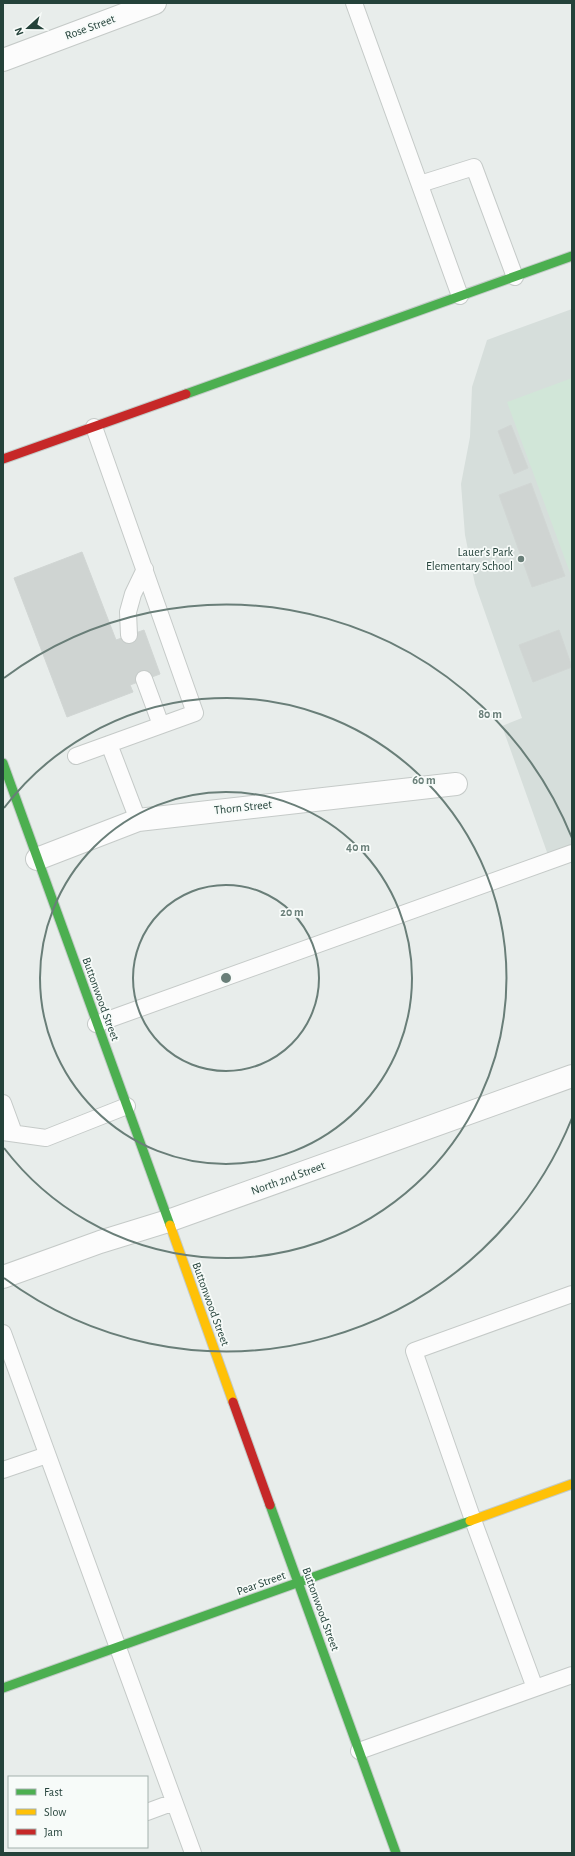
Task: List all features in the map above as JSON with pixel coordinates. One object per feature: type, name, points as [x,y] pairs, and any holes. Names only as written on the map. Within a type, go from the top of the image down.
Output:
[{"type":"street","name":"Rose Street","points":[[3,60],[155,3]]},
{"type":"street","points":[[3,459],[572,256]]},
{"type":"street","name":"Buttonwood Street","points":[[3,763],[396,1853]]},
{"type":"street","name":"Thorn Street","points":[[37,859],[138,820],[456,784]]},
{"type":"street","name":"North 2nd Street","points":[[3,1277],[100,1242],[168,1221],[572,1076]]},
{"type":"street","name":"Pear Street","points":[[3,1688],[572,1484]]},
{"type":"lane","points":[[354,3],[460,296]]},
{"type":"lane","points":[[420,184],[474,167],[515,277]]},
{"type":"lane","points":[[76,756],[195,713],[94,427]]},
{"type":"lane","points":[[129,635],[128,612],[133,594],[145,569]]},
{"type":"lane","points":[[144,679],[161,725]]},
{"type":"lane","points":[[109,744],[138,820]]},
{"type":"lane","points":[[96,1024],[572,853]]},
{"type":"lane","points":[[3,1103],[8,1133],[46,1138],[126,1106]]},
{"type":"lane","points":[[535,1688],[473,1520],[414,1351],[572,1294]]},
{"type":"lane","points":[[3,1333],[116,1647],[193,1853]]},
{"type":"lane","points":[[3,1470],[47,1454]]},
{"type":"lane","points":[[359,1752],[572,1675]]},
{"type":"lane","points":[[148,1812],[174,1802]]},
{"type":"shaded area","name":"Lauer's Park Elementary School","points":[[572,309],[572,847],[548,855],[502,726],[522,718],[475,584],[465,535],[461,484],[470,437],[472,387],[487,340]]},
{"type":"green space","points":[[572,378],[572,578],[507,402]]},
{"type":"building","points":[[511,425],[528,468],[514,474],[498,431]]},
{"type":"building","points":[[531,483],[565,576],[532,587],[499,495]]},
{"type":"building","points":[[82,552],[116,640],[144,630],[160,674],[130,685],[133,692],[67,717],[14,578]]},
{"type":"building","points":[[559,630],[572,667],[533,682],[519,645]]},
{"type":"traffic: fast","points":[[186,394],[572,256]]},
{"type":"traffic: fast","points":[[3,763],[170,1225]]},
{"type":"traffic: fast","points":[[270,1505],[396,1853]]},
{"type":"traffic: fast","points":[[3,1688],[470,1521]]},
{"type":"traffic: slow","points":[[170,1225],[233,1402]]},
{"type":"traffic: slow","points":[[470,1521],[572,1484]]},
{"type":"traffic: jam","points":[[3,459],[186,394]]},
{"type":"traffic: jam","points":[[233,1402],[270,1505]]},
{"type":"place","name":"Lauer's Park Elementary School","points":[[521,559]]}]
